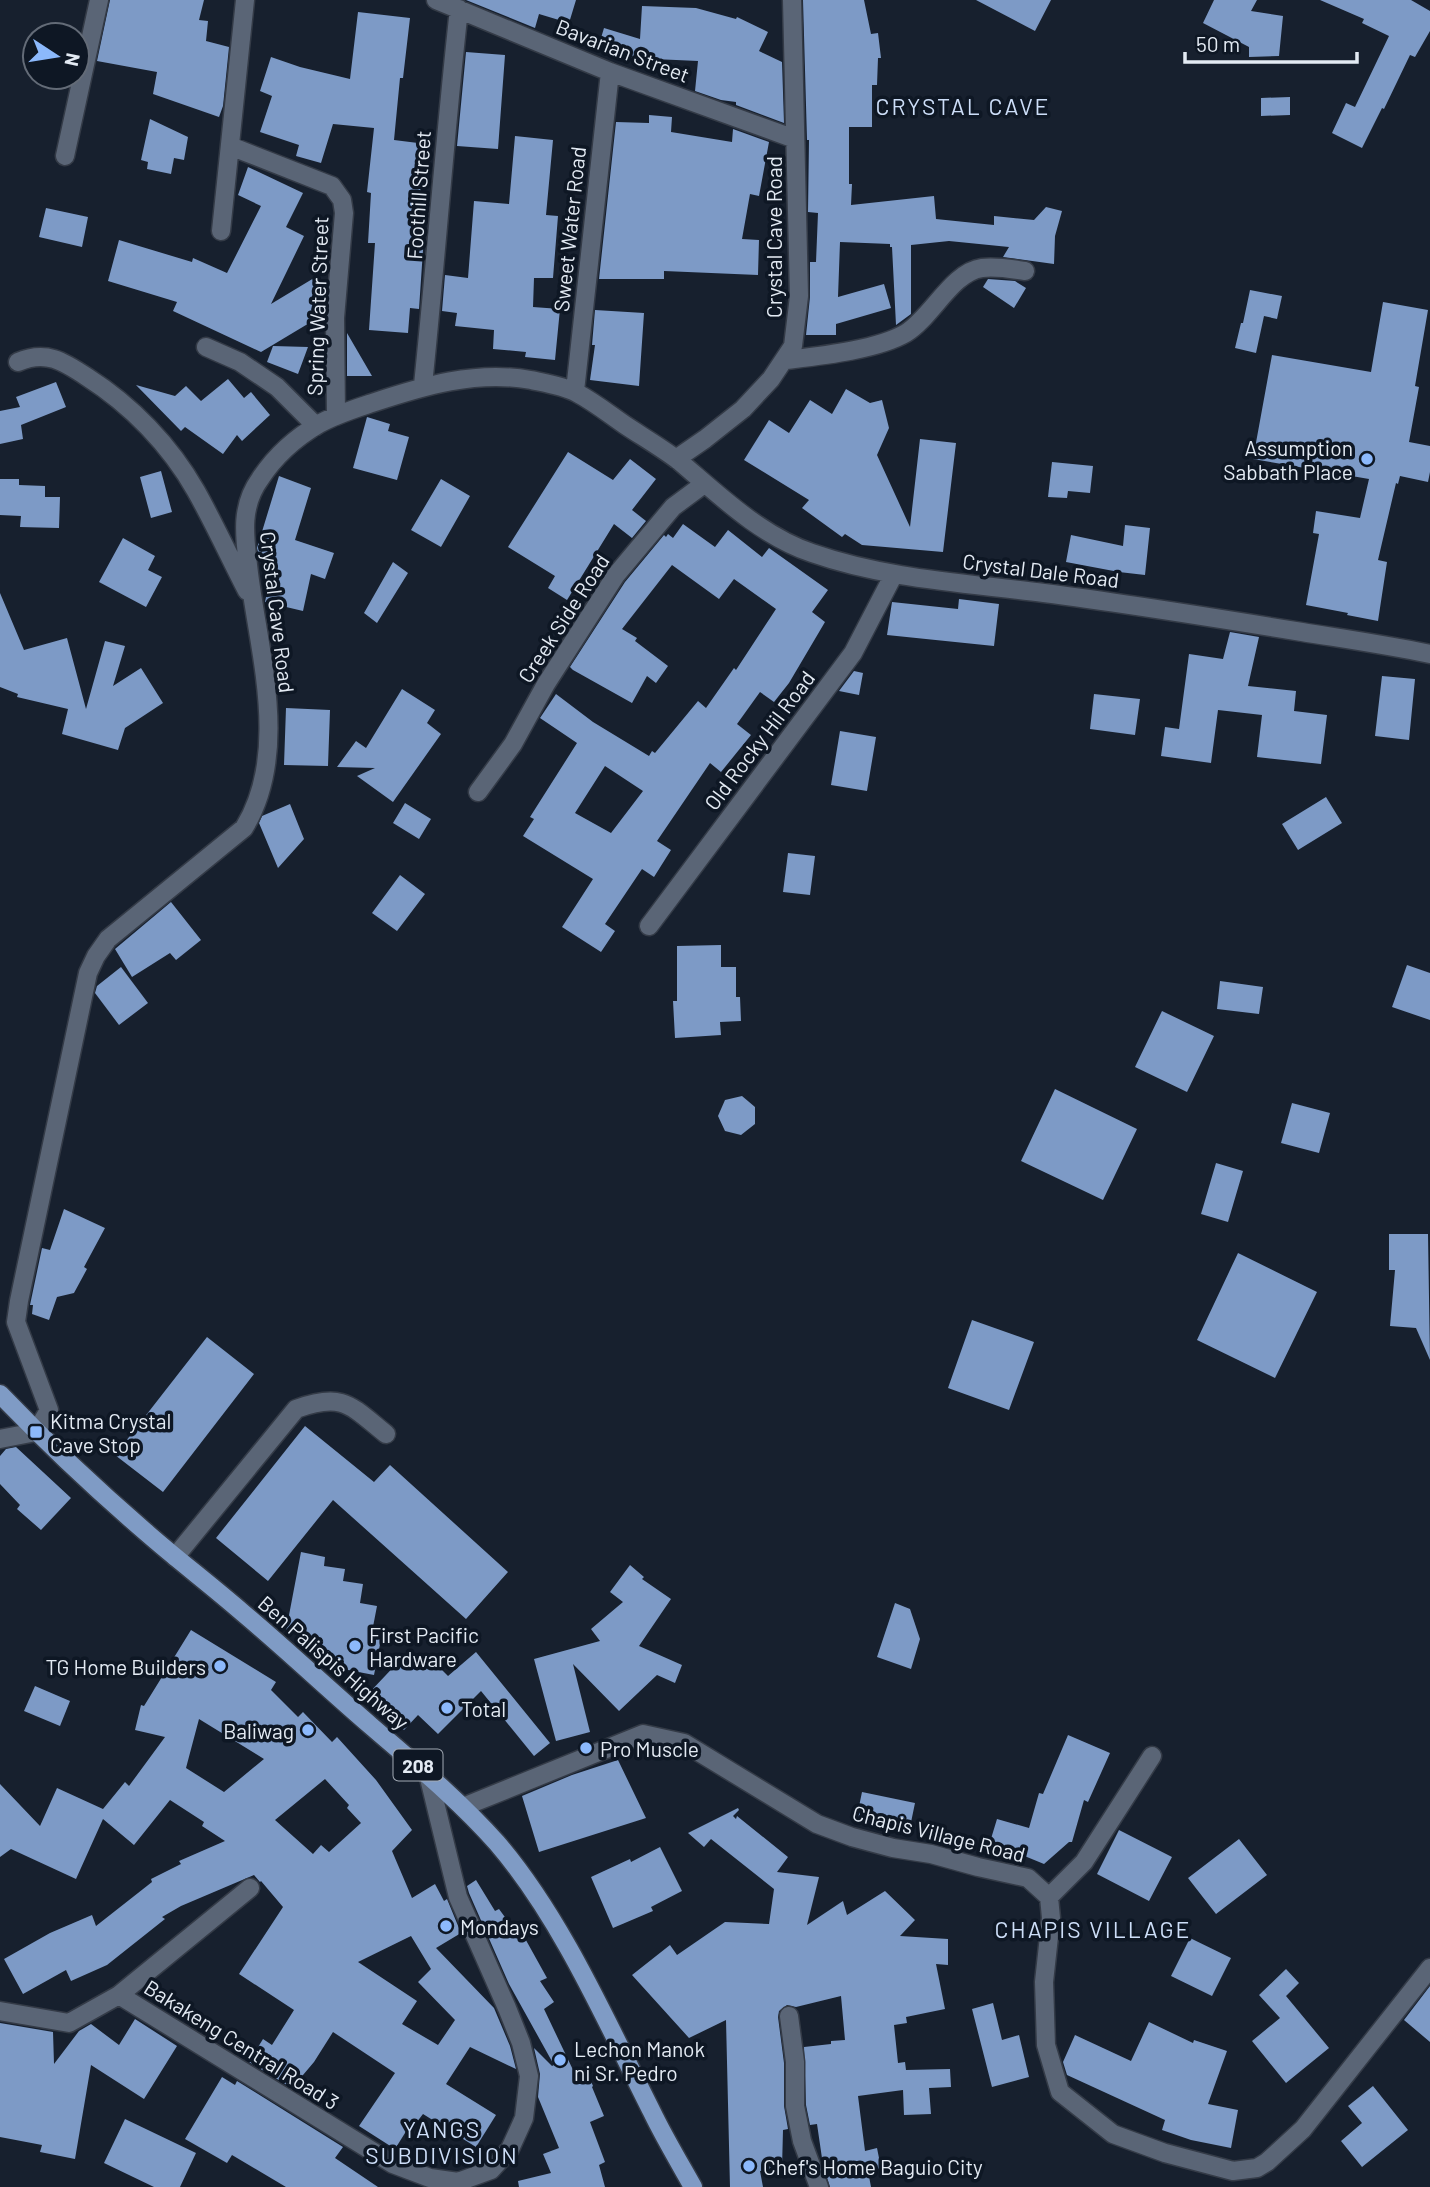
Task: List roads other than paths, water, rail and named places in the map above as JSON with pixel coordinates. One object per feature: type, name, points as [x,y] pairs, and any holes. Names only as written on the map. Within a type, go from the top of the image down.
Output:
[{"type":"main road","name":"Ben Palispis Highway","points":[[0,1394],[36,1432],[175,1557],[308,1668],[428,1774],[463,1807],[514,1864],[596,1998],[653,2115],[693,2187]]},
{"type":"street","points":[[65,156],[99,0]]},
{"type":"street","points":[[221,232],[245,0]]},
{"type":"street","name":"Bavarian Street","points":[[436,0],[610,72],[794,139]]},
{"type":"street","name":"Crystal Cave Road","points":[[36,1432],[48,1410],[16,1322],[88,973],[108,939],[244,828],[260,793],[269,727],[264,664],[244,527],[247,501],[258,481],[281,451],[316,426],[336,415],[423,386],[489,376],[530,380],[575,391],[676,458],[743,409],[771,379],[793,346],[799,296],[792,0]]},
{"type":"street","name":"Foothill Street","points":[[423,386],[440,223],[446,128],[460,9]]},
{"type":"street","name":"Sweet Water Road","points":[[575,391],[610,72]]},
{"type":"street","name":"Spring Water Street","points":[[230,146],[332,186],[342,200],[344,213],[335,318],[336,415]]},
{"type":"street","points":[[786,360],[872,346],[905,333],[922,321],[968,272],[995,267],[1025,271]]},
{"type":"street","points":[[206,347],[240,362],[277,387],[316,426]]},
{"type":"street","points":[[18,362],[32,356],[60,361],[102,386],[141,419],[195,489],[253,601]]},
{"type":"street","name":"Crystal Dale Road","points":[[676,458],[704,484],[771,533],[806,551],[842,564],[894,574],[1200,615],[1380,643],[1430,654]]},
{"type":"street","name":"Creek Side Road","points":[[478,792],[513,744],[546,684],[616,575],[673,507],[704,484]]},
{"type":"street","name":"Old Rocky Hil Road","points":[[649,926],[853,653],[894,574]]},
{"type":"street","points":[[175,1557],[296,1409],[318,1401],[342,1401],[386,1434]]},
{"type":"street","points":[[0,1439],[36,1432]]},
{"type":"street","name":"Chapis Village Road","points":[[463,1807],[643,1734],[684,1743],[817,1824],[893,1849],[931,1853],[1028,1878],[1049,1896]]},
{"type":"street","points":[[1152,1756],[1084,1862],[1049,1896],[1051,1917],[1044,1982],[1046,2045],[1060,2092],[1113,2134],[1165,2153],[1233,2171],[1257,2168],[1303,2129],[1430,1968]]},
{"type":"street","name":"Bakakeng Central Road 3","points":[[119,1995],[393,2164],[430,2178],[458,2182],[491,2170],[509,2149],[524,2118],[529,2076],[521,2043],[458,1897],[428,1774]]},
{"type":"street","points":[[0,2011],[69,2023],[119,1995],[250,1888]]},
{"type":"street","points":[[789,2016],[795,2062],[795,2106],[803,2141],[819,2187]]},
{"type":"place","name":"Assumption Sabbath Place","points":[[1367,459]]},
{"type":"place","name":"Kitma Crystal Cave Stop","points":[[36,1432]]},
{"type":"place","name":"First Pacific Hardware","points":[[355,1646]]},
{"type":"place","name":"TG Home Builders","points":[[220,1666]]},
{"type":"place","name":"Total","points":[[447,1708]]},
{"type":"place","name":"Baliwag","points":[[308,1730]]},
{"type":"place","name":"Pro Muscle","points":[[586,1748]]},
{"type":"place","name":"Mondays","points":[[446,1926]]},
{"type":"place","name":"Lechon Manok ni Sr. Pedro","points":[[560,2060]]},
{"type":"place","name":"Chef's Home Baguio City","points":[[749,2166]]},
{"type":"district","name":"CRYSTAL CAVE","points":[[963,106]]},
{"type":"district","name":"CHAPIS VILLAGE","points":[[1093,1929]]},
{"type":"district","name":"YANGS SUBDIVISION","points":[[442,2142]]}]
